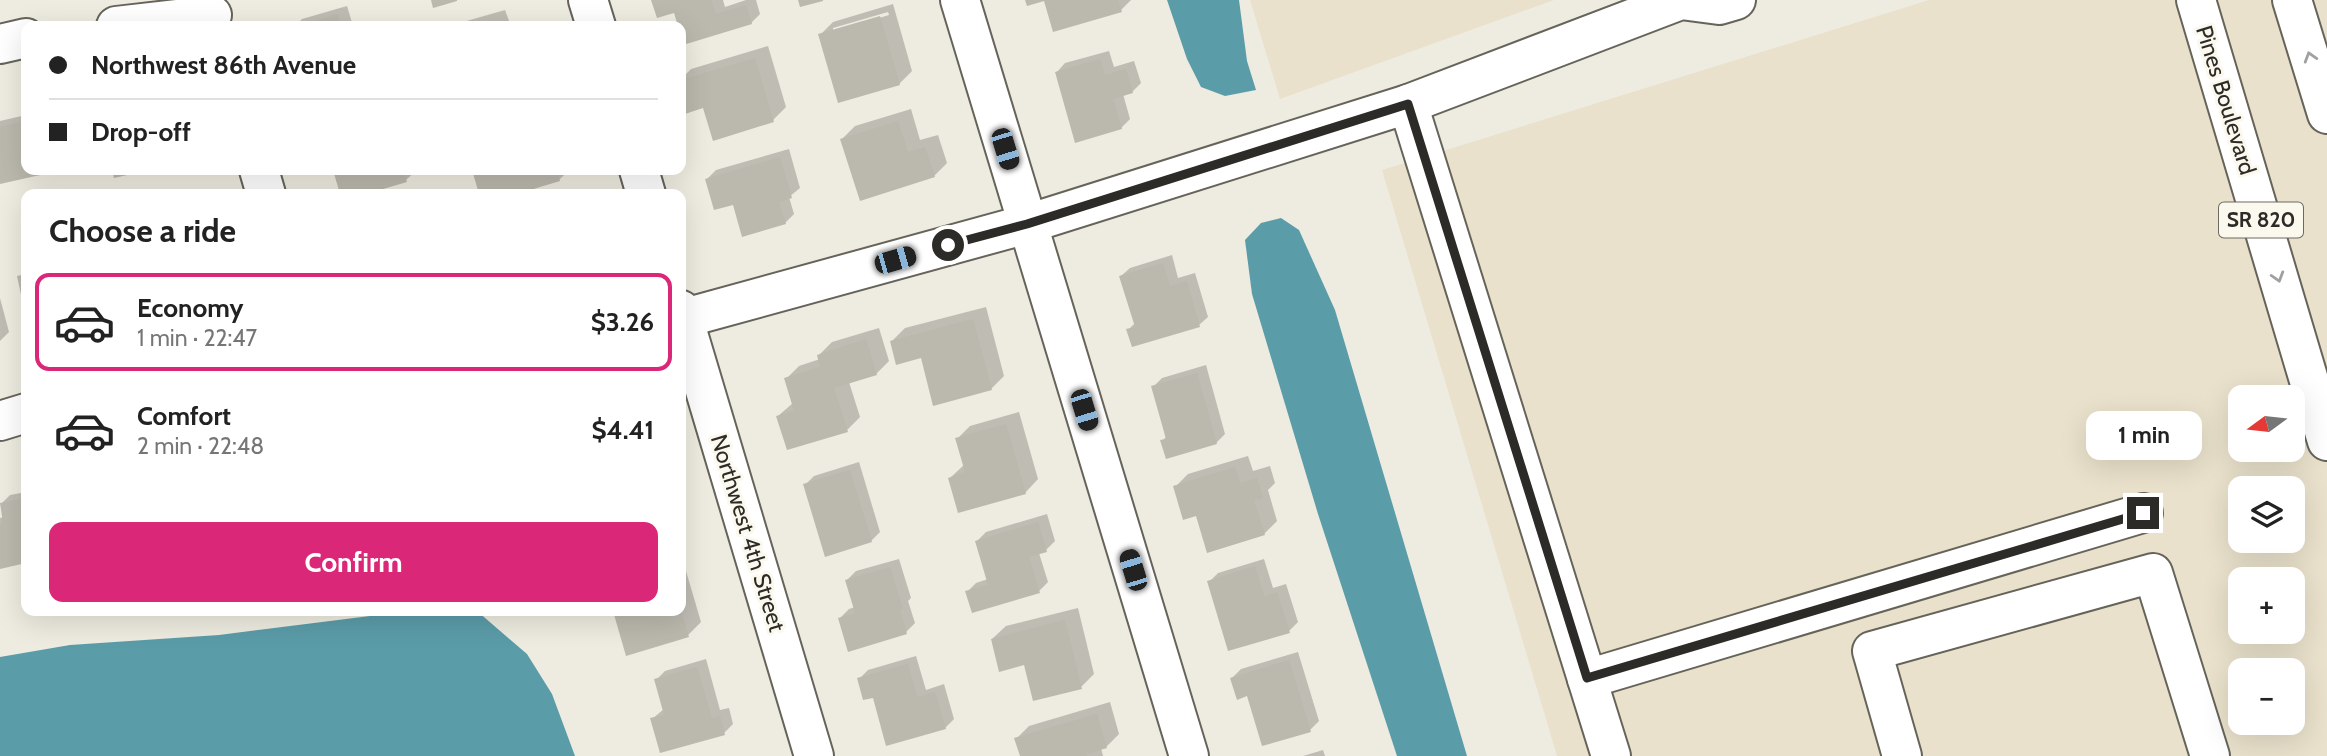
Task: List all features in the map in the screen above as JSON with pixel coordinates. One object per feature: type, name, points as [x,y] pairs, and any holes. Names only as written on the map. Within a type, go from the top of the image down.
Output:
[{"type":"main road","points":[[588,0],[594,21]]},
{"type":"main road","points":[[960,0],[1189,756]]},
{"type":"main road","points":[[686,315],[1027,224],[1408,104],[1681,0],[1719,5],[1737,0]]},
{"type":"main road","name":"Pines Boulevard","points":[[2196,0],[2327,441]]},
{"type":"main road","points":[[2292,0],[2327,114]]},
{"type":"main road","points":[[156,21],[211,14]]},
{"type":"main road","points":[[0,44],[21,39]]},
{"type":"main road","points":[[1408,104],[1611,756]]},
{"type":"main road","name":"Northwest 4th Street","points":[[686,329],[814,756]]},
{"type":"main road","points":[[0,421],[21,415]]},
{"type":"main road","points":[[1587,678],[2143,513]]},
{"type":"main road","points":[[1902,756],[1872,651],[2153,573],[2210,756]]},
{"type":"shaded area","points":[[1250,0],[1554,0],[1280,99]]},
{"type":"shaded area","points":[[1929,0],[2327,0],[2327,756],[1557,756],[1382,170]]},
{"type":"water","points":[[1167,0],[1239,0],[1247,61],[1256,90],[1225,96],[1201,87],[1187,59]]},
{"type":"water","points":[[1281,218],[1299,230],[1335,310],[1467,756],[1397,756],[1318,514],[1252,294],[1245,240],[1261,223]]},
{"type":"water","points":[[370,616],[483,616],[527,654],[552,694],[575,756],[0,756],[0,657],[70,645],[219,635]]},
{"type":"building","points":[[431,0],[457,0],[457,1],[433,8]]},
{"type":"building","points":[[651,0],[711,0],[716,14],[746,5],[752,24],[686,44],[686,21],[676,21],[674,13],[657,18]]},
{"type":"building","points":[[798,0],[823,0],[823,1],[800,7]]},
{"type":"building","points":[[1025,0],[1118,0],[1122,12],[1053,32],[1044,1],[1027,6]]},
{"type":"building","points":[[338,14],[340,21],[315,21]]},
{"type":"building","points":[[880,16],[900,85],[838,103],[818,34]]},
{"type":"building","points":[[755,58],[774,122],[713,141],[703,108],[686,114],[686,79]]},
{"type":"building","points":[[1100,59],[1105,75],[1126,69],[1133,93],[1113,99],[1122,129],[1075,143],[1055,72]]},
{"type":"building","points":[[898,121],[908,152],[925,147],[935,177],[860,201],[840,139]]},
{"type":"building","points":[[21,122],[21,175],[40,175],[0,184],[0,127]]},
{"type":"building","points":[[780,157],[792,198],[779,202],[786,224],[742,237],[733,205],[714,210],[705,179]]},
{"type":"building","points":[[334,175],[405,175],[407,182],[383,189],[339,189]]},
{"type":"building","points":[[473,175],[558,175],[560,181],[534,189],[478,189]]},
{"type":"building","points":[[1163,263],[1170,286],[1187,281],[1200,327],[1132,347],[1126,329],[1135,327],[1119,276]]},
{"type":"building","points":[[21,275],[21,294],[17,276]]},
{"type":"building","points":[[973,319],[992,390],[933,406],[921,358],[896,365],[890,341]]},
{"type":"building","points":[[866,339],[877,375],[834,388],[848,432],[787,450],[776,416],[794,411],[784,378],[820,367],[817,355]]},
{"type":"building","points":[[1197,373],[1217,444],[1166,459],[1160,440],[1166,439],[1151,386]]},
{"type":"building","points":[[1006,424],[1026,494],[958,513],[948,478],[965,472],[955,438]]},
{"type":"building","points":[[1235,467],[1240,483],[1257,478],[1263,498],[1254,500],[1265,535],[1207,553],[1196,516],[1183,520],[1173,486]]},
{"type":"building","points":[[850,470],[872,542],[825,557],[803,484]]},
{"type":"building","points":[[21,499],[21,564],[0,569],[0,524],[3,523],[0,503]]},
{"type":"building","points":[[1038,522],[1047,552],[1029,557],[1040,593],[972,613],[965,591],[988,585],[975,541]]},
{"type":"building","points":[[1255,566],[1264,596],[1277,592],[1290,633],[1228,651],[1207,581]]},
{"type":"building","points":[[890,567],[903,609],[900,610],[907,634],[848,652],[838,618],[855,613],[845,580]]},
{"type":"building","points":[[614,616],[683,616],[689,637],[626,656]]},
{"type":"building","points":[[1065,620],[1082,689],[1033,701],[1024,665],[999,672],[991,639]]},
{"type":"building","points":[[1289,660],[1311,732],[1262,746],[1247,696],[1237,700],[1230,678]]},
{"type":"building","points":[[908,664],[917,697],[935,692],[946,729],[886,746],[873,698],[863,700],[857,678]]},
{"type":"building","points":[[697,667],[712,718],[720,716],[725,735],[660,753],[650,718],[664,715],[654,679]]},
{"type":"building","points":[[1097,714],[1107,748],[1086,754],[1087,756],[1020,756],[1014,738]]},
{"type":"route","points":[[948,245],[1027,224],[1408,104],[1587,678],[2143,513]]}]
